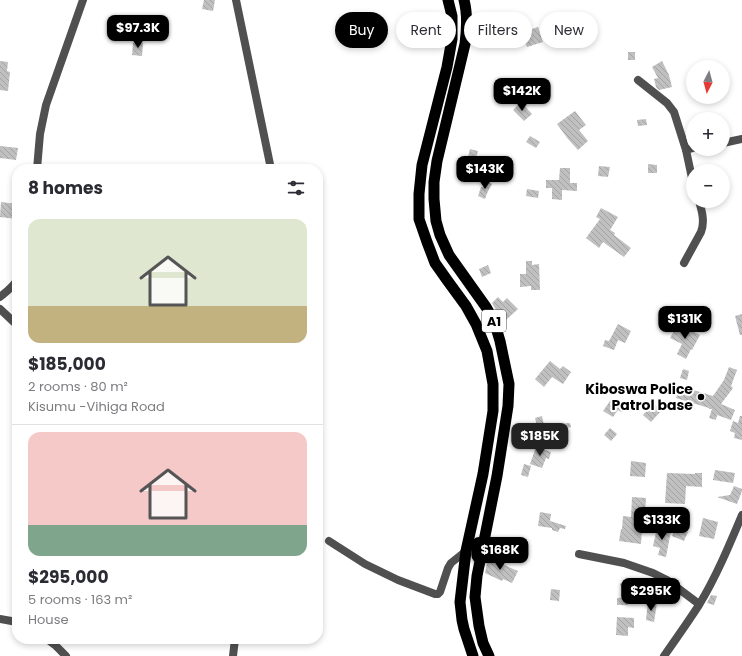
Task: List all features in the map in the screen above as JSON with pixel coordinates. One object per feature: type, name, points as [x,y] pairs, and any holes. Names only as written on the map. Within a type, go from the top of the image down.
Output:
[{"type":"highway","name":"A1","points":[[448,0],[452,16],[452,39],[447,67],[422,166],[419,206],[420,219],[435,263],[466,306],[476,324],[487,351],[492,384],[493,411],[483,474],[466,551],[460,602],[464,629],[473,656]]},
{"type":"highway","name":"A1","points":[[464,0],[467,25],[465,44],[437,160],[434,182],[434,199],[436,221],[440,235],[449,255],[486,307],[494,321],[500,341],[509,384],[508,406],[497,476],[477,576],[475,597],[483,643],[489,656]]},
{"type":"street","points":[[37,164],[40,134],[46,105],[83,0]]},
{"type":"street","points":[[236,0],[269,164]]},
{"type":"street","points":[[638,80],[667,103],[674,112],[686,142]]},
{"type":"street","points":[[730,142],[742,140]]},
{"type":"street","points":[[684,263],[704,224],[701,208]]},
{"type":"street","points":[[0,297],[12,287]]},
{"type":"street","points":[[0,308],[12,320]]},
{"type":"street","points":[[664,656],[699,604],[742,515]]},
{"type":"street","points":[[329,541],[364,564],[398,580],[434,594],[438,594],[440,592],[451,563],[466,551]]},
{"type":"street","points":[[579,554],[624,563],[653,573],[667,580],[699,604]]},
{"type":"street","points":[[0,620],[12,621]]},
{"type":"street","points":[[54,644],[66,656]]},
{"type":"street","points":[[233,656],[234,644]]},
{"type":"building","points":[[204,0],[215,0],[213,11],[202,9]]},
{"type":"building","points":[[538,27],[540,33],[540,43],[532,45],[532,29]]},
{"type":"building","points":[[133,43],[143,43],[142,56],[132,55]]},
{"type":"building","points":[[628,52],[635,52],[635,60],[628,60]]},
{"type":"building","points":[[0,61],[8,62],[7,71],[10,72],[8,91],[0,90]]},
{"type":"building","points":[[662,61],[669,75],[672,87],[659,90],[656,87],[654,79],[658,78],[652,67]]},
{"type":"building","points":[[514,83],[516,94],[503,96],[502,85]]},
{"type":"building","points":[[521,102],[532,114],[524,121],[513,110]]},
{"type":"building","points":[[575,111],[586,125],[579,130],[588,141],[578,150],[557,124]]},
{"type":"building","points":[[646,119],[647,125],[638,126],[637,120]]},
{"type":"building","points":[[530,136],[540,142],[536,148],[526,142]]},
{"type":"building","points":[[0,146],[18,148],[16,160],[0,158]]},
{"type":"building","points":[[470,149],[478,151],[476,158],[468,157]]},
{"type":"building","points":[[648,164],[657,165],[657,173],[648,173]]},
{"type":"building","points":[[599,166],[610,167],[608,177],[598,176]]},
{"type":"building","points":[[560,168],[570,168],[570,183],[577,183],[577,191],[562,190],[562,200],[552,199],[552,188],[546,188],[546,180],[559,180]]},
{"type":"building","points":[[487,181],[492,184],[485,199],[478,196],[481,187],[483,187]]},
{"type":"building","points":[[527,189],[539,191],[538,198],[526,196]]},
{"type":"building","points":[[1,202],[12,203],[12,218],[0,217]]},
{"type":"building","points":[[601,208],[618,217],[610,230],[631,248],[624,257],[603,242],[599,248],[586,238],[600,219],[596,217]]},
{"type":"building","points":[[526,261],[532,261],[532,265],[539,264],[540,290],[531,290],[531,286],[520,287],[520,274],[526,274]]},
{"type":"building","points":[[488,265],[491,273],[482,277],[479,269]]},
{"type":"building","points":[[498,297],[503,302],[507,298],[518,309],[506,320],[496,310],[492,303]]},
{"type":"building","points":[[742,314],[742,335],[740,335],[735,316]]},
{"type":"building","points":[[618,324],[631,331],[625,343],[618,340],[614,350],[603,346],[605,340],[609,341]]},
{"type":"building","points":[[678,324],[700,335],[686,359],[677,354],[682,344],[670,338]]},
{"type":"building","points":[[550,361],[560,369],[563,366],[571,372],[563,384],[552,377],[544,387],[535,379]]},
{"type":"building","points":[[729,367],[737,370],[731,386],[733,388],[721,404],[735,410],[731,420],[717,415],[716,420],[709,418],[712,409],[676,398],[680,386],[713,396],[724,380]]},
{"type":"building","points":[[683,369],[689,371],[687,380],[680,378]]},
{"type":"building","points":[[612,398],[625,406],[621,412],[618,410],[613,417],[603,411]]},
{"type":"building","points":[[653,403],[662,410],[651,422],[643,415]]},
{"type":"building","points":[[542,416],[544,425],[570,423],[571,427],[562,429],[562,436],[555,436],[554,431],[539,434],[535,418]]},
{"type":"building","points":[[740,416],[742,416],[742,440],[734,438],[735,433],[730,431],[733,421],[738,423]]},
{"type":"building","points":[[610,428],[617,434],[611,441],[604,435]]},
{"type":"building","points":[[536,447],[551,452],[549,459],[546,458],[542,468],[530,464]]},
{"type":"building","points":[[631,461],[646,463],[645,477],[630,476]]},
{"type":"building","points":[[524,464],[531,466],[528,477],[521,475]]},
{"type":"building","points":[[715,470],[735,473],[733,483],[713,480]]},
{"type":"building","points":[[667,473],[702,473],[702,487],[686,486],[685,504],[665,503]]},
{"type":"building","points":[[734,486],[742,489],[737,504],[717,497],[730,495]]},
{"type":"building","points":[[632,497],[646,498],[644,529],[642,529],[641,544],[619,541],[623,516],[631,517]]},
{"type":"building","points":[[540,512],[551,514],[550,521],[566,526],[565,529],[560,528],[558,532],[552,530],[552,528],[538,526]]},
{"type":"building","points":[[703,518],[718,522],[714,539],[699,536]]},
{"type":"building","points":[[676,527],[688,532],[684,541],[672,536]]},
{"type":"building","points":[[657,528],[671,531],[666,557],[658,555],[660,548],[653,546]]},
{"type":"building","points":[[488,558],[518,571],[512,583],[503,579],[502,581],[485,573]]},
{"type":"building","points":[[628,580],[633,591],[623,591],[620,584]]},
{"type":"building","points":[[551,589],[560,590],[559,601],[550,600]]},
{"type":"building","points":[[711,595],[717,596],[714,605],[707,603]]},
{"type":"building","points":[[627,597],[628,605],[617,605],[617,598]]},
{"type":"building","points":[[648,602],[657,603],[654,622],[646,620]]},
{"type":"building","points":[[617,617],[634,618],[634,628],[628,627],[628,636],[616,635]]},
{"type":"place","name":"Kiboswa Police Patrol base","points":[[701,397]]}]
